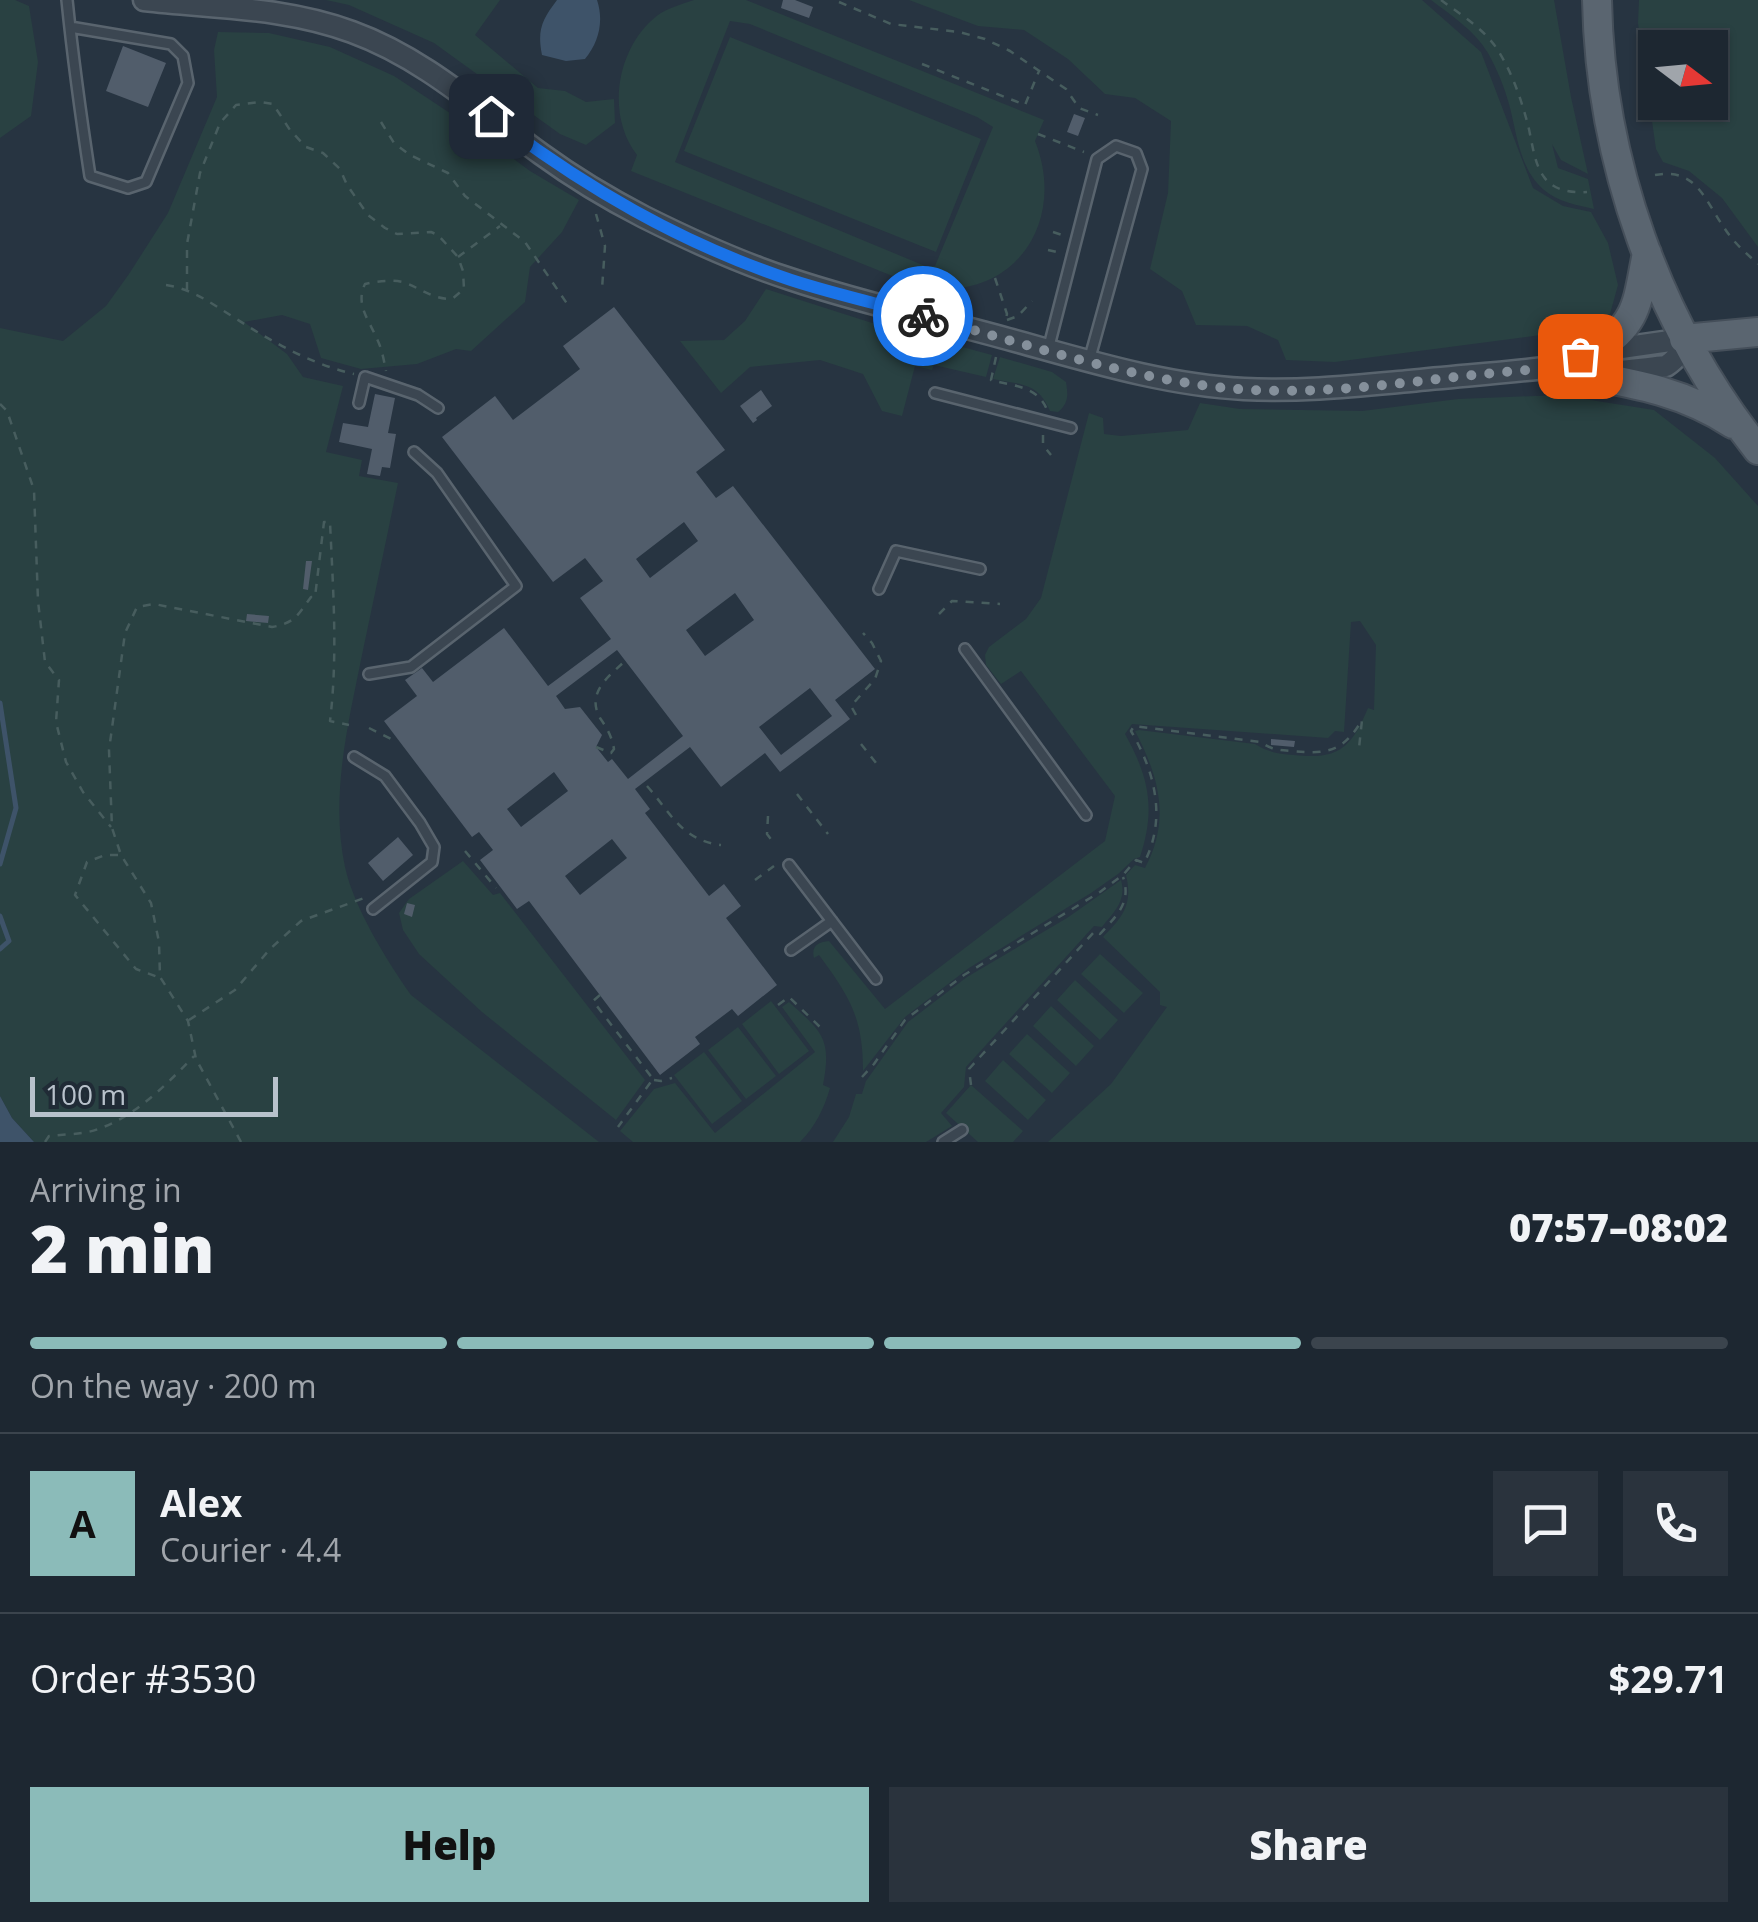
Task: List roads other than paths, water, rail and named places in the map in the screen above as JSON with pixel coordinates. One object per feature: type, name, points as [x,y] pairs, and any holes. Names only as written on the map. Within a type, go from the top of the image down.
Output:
[{"type":"main road","points":[[1597,0],[1601,66],[1612,131],[1647,254],[1684,339],[1750,440]]},
{"type":"main road","points":[[1647,254],[1633,316],[1587,363],[1706,409],[1750,440]]},
{"type":"main road","points":[[1684,339],[1758,332]]},
{"type":"street","points":[[144,0],[246,8],[352,32],[418,64],[584,183],[697,243],[820,289],[1180,382],[1269,390],[1367,385],[1587,363],[1684,339]]},
{"type":"lane","points":[[68,0],[70,27],[74,67],[90,176],[128,188],[146,182],[188,83],[183,56],[172,44],[70,27]]},
{"type":"lane","points":[[1048,350],[1097,159],[1116,146],[1136,153],[1142,169],[1089,360]]},
{"type":"lane","points":[[359,404],[365,377],[418,395],[438,408]]},
{"type":"lane","points":[[935,392],[1071,428]]},
{"type":"lane","points":[[369,674],[410,666],[516,586],[436,473],[414,452]]},
{"type":"lane","points":[[880,589],[896,551],[980,570]]},
{"type":"lane","points":[[965,649],[1086,815]]},
{"type":"lane","points":[[354,756],[384,776],[434,846],[432,862],[373,909]]},
{"type":"lane","points":[[789,865],[876,979]]},
{"type":"lane","points":[[791,950],[832,921]]},
{"type":"lane","points":[[943,1142],[962,1130]]},
{"type":"water","points":[[557,0],[597,0],[599,31],[585,59],[566,61],[542,55],[542,26]]},
{"type":"water","points":[[0,1096],[12,1118],[34,1142],[0,1142]]},
{"type":"waterway","points":[[0,703],[16,808],[0,864]]},
{"type":"waterway","points":[[0,916],[9,941],[0,949]]}]
